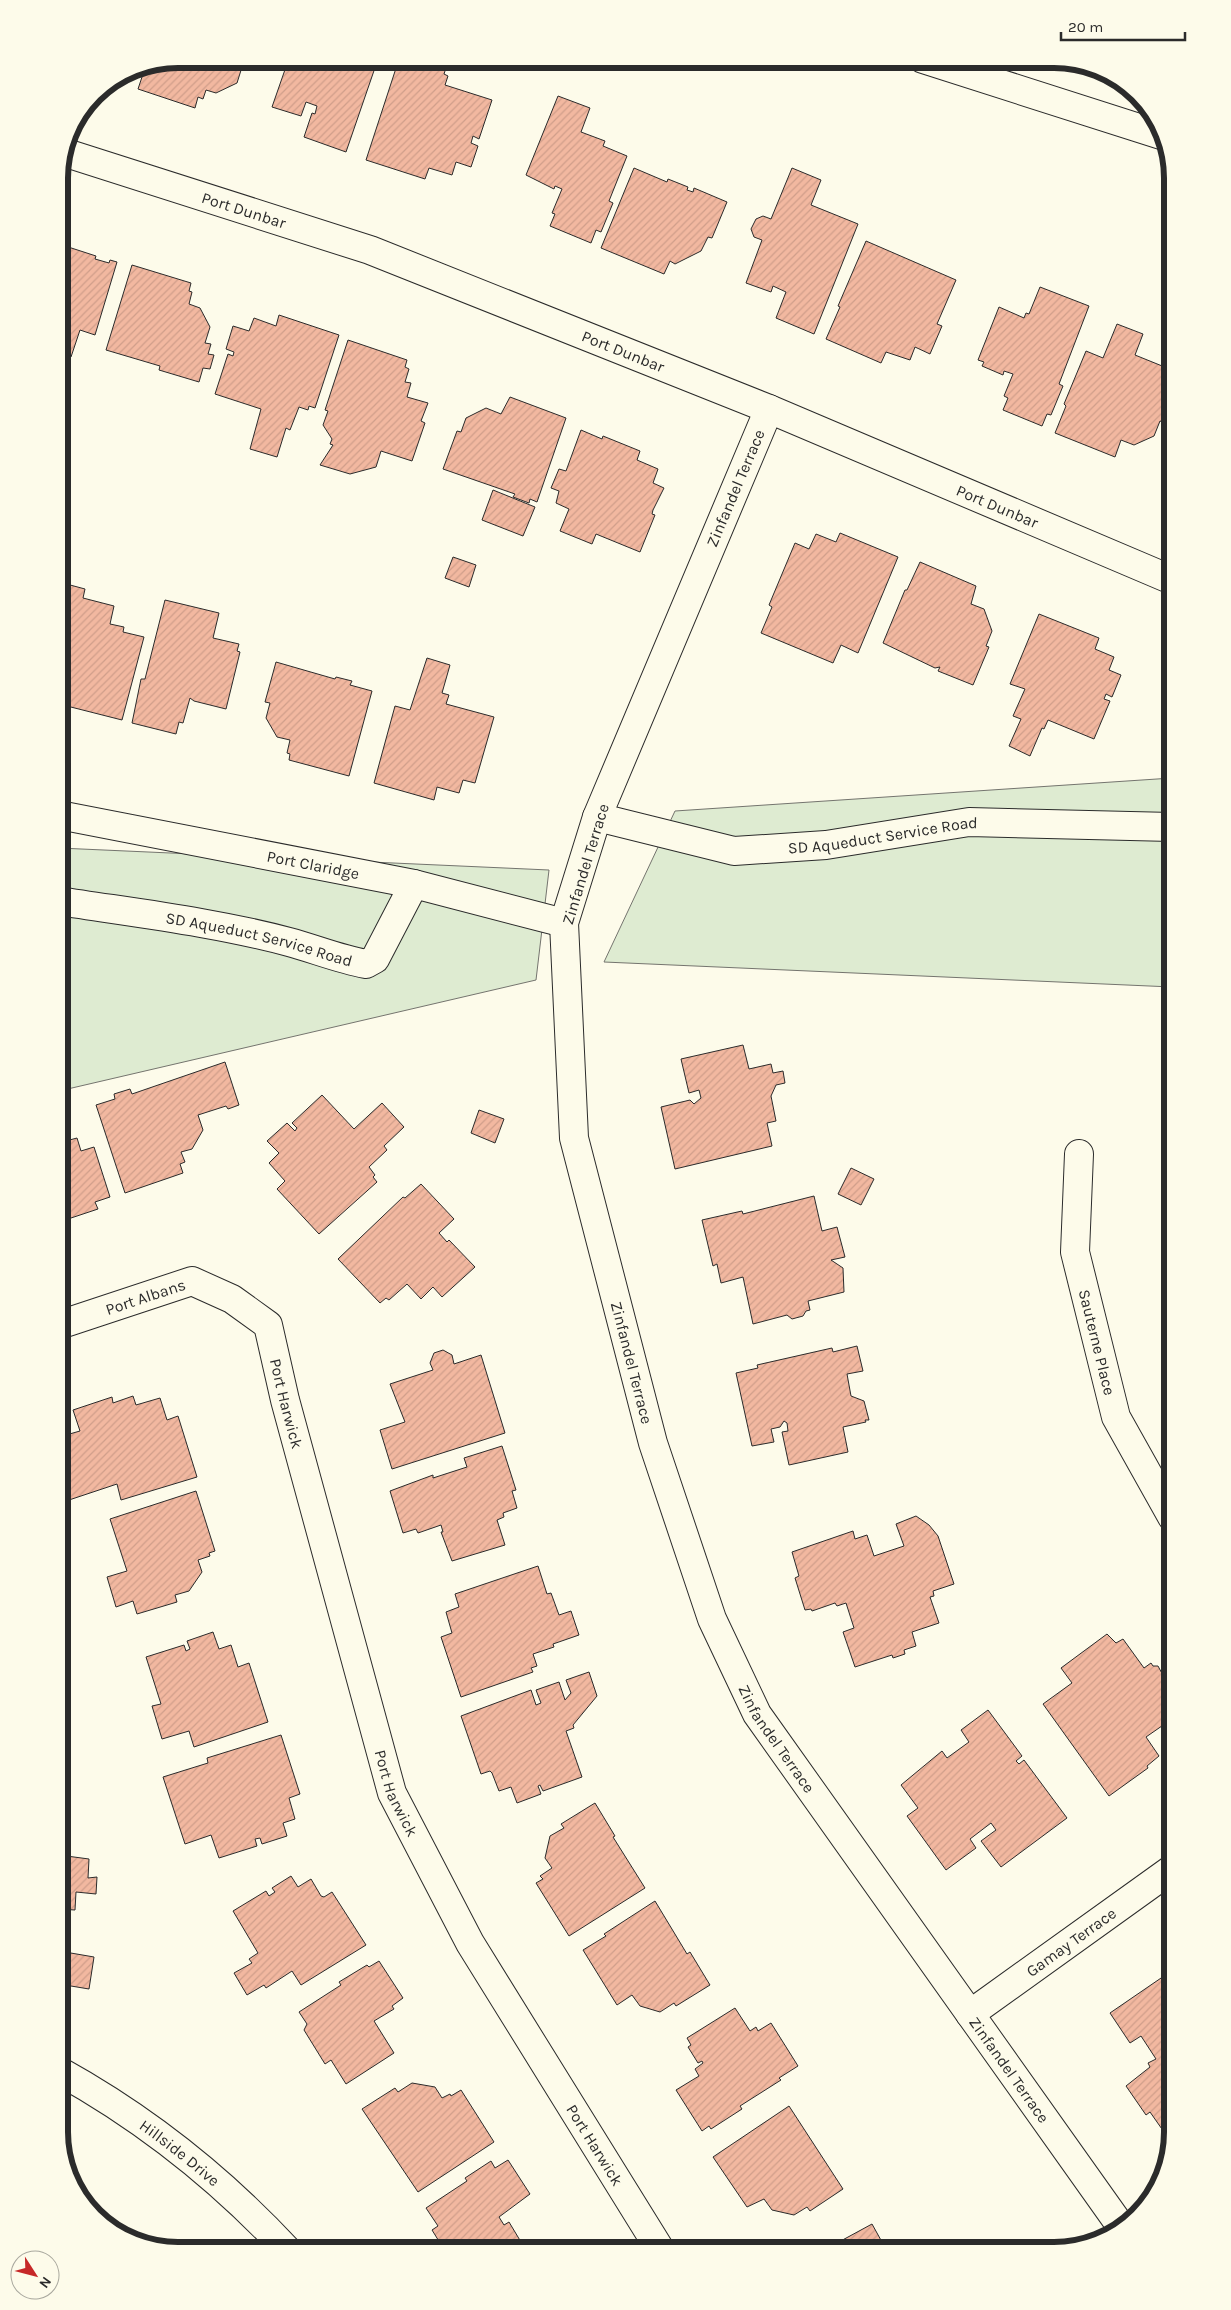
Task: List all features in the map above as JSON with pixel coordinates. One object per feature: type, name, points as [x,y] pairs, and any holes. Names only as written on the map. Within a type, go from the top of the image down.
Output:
[{"type":"street","points":[[951,68],[1154,133]]},
{"type":"street","name":"Port Dunbar","points":[[70,154],[370,250],[769,409],[1164,577]]},
{"type":"street","name":"Zinfandel Terrace","points":[[769,409],[597,817],[564,923],[574,1138],[653,1443],[712,1619],[757,1714],[1118,2222]]},
{"type":"street","name":"Port Claridge","points":[[68,817],[414,884],[564,923]]},
{"type":"street","name":"SD Aqueduct Service Road","points":[[597,817],[734,851],[826,846],[969,822],[1164,827]]},
{"type":"street","name":"SD Aqueduct Service Road","points":[[68,902],[171,918],[288,942],[338,958],[366,964],[375,959],[414,884]]},
{"type":"street","name":"Sauterne Place","points":[[1079,1154],[1075,1252],[1116,1417],[1164,1503]]},
{"type":"street","name":"Port Albans","points":[[68,1322],[192,1281],[232,1299]]},
{"type":"street","name":"Port Harwick","points":[[232,1299],[268,1325],[285,1400],[392,1793],[474,1950],[655,2242]]},
{"type":"street","name":"Gamay Terrace","points":[[970,2014],[1164,1875]]},
{"type":"street","name":"Hillside Drive","points":[[68,2077],[88,2087],[152,2130],[212,2178],[279,2242]]},
{"type":"green space","points":[[1164,779],[1164,987],[604,962],[675,811]]},
{"type":"green space","points":[[68,848],[549,870],[536,980],[68,1089]]},
{"type":"building","points":[[163,68],[242,68],[237,83],[216,93],[206,90],[203,99],[198,97],[195,108],[138,89],[143,73]]},
{"type":"building","points":[[286,68],[375,68],[346,152],[304,137],[312,113],[315,114],[317,106],[306,102],[301,116],[272,107]]},
{"type":"building","points":[[396,68],[446,68],[444,74],[448,76],[445,85],[492,100],[479,139],[473,136],[471,143],[478,146],[471,167],[456,162],[452,175],[429,168],[425,179],[366,160]]},
{"type":"building","points":[[558,96],[590,108],[581,132],[605,141],[603,146],[627,156],[609,201],[613,203],[601,232],[596,230],[591,243],[550,226],[555,214],[552,213],[562,189],[555,186],[554,189],[526,175]]},
{"type":"building","points":[[634,168],[667,182],[668,179],[688,187],[687,190],[693,192],[694,188],[727,202],[712,238],[708,237],[701,251],[675,264],[670,261],[664,274],[601,248]]},
{"type":"building","points":[[792,168],[821,180],[811,205],[858,224],[814,334],[776,318],[786,292],[773,286],[771,292],[746,283],[762,240],[754,237],[751,229],[756,219],[763,216],[771,219]]},
{"type":"building","points":[[866,241],[956,280],[937,324],[942,326],[930,354],[915,347],[910,360],[886,352],[881,363],[826,339]]},
{"type":"building","points":[[68,247],[96,256],[95,259],[109,263],[110,260],[117,262],[95,335],[80,330],[71,357],[68,356]]},
{"type":"building","points":[[132,265],[191,283],[189,291],[192,292],[189,304],[200,308],[210,327],[205,343],[211,344],[208,354],[214,355],[210,369],[203,368],[199,382],[159,370],[160,366],[106,350]]},
{"type":"building","points":[[1040,287],[1089,306],[1059,384],[1063,386],[1051,415],[1047,414],[1042,426],[1003,410],[1008,398],[1004,396],[1013,374],[1004,371],[1003,375],[982,366],[984,362],[978,360],[999,307],[1024,318],[1026,313],[1029,314]]},
{"type":"building","points":[[279,315],[339,335],[315,408],[309,406],[308,410],[299,407],[290,430],[286,428],[277,457],[250,449],[261,409],[215,394],[228,354],[233,356],[234,352],[226,349],[233,326],[249,331],[254,318],[276,326]]},
{"type":"building","points":[[1117,324],[1143,334],[1135,355],[1164,367],[1164,421],[1160,421],[1154,436],[1134,445],[1121,440],[1115,457],[1055,433],[1066,406],[1064,404],[1086,351],[1103,358]]},
{"type":"building","points":[[348,340],[407,360],[405,367],[409,369],[405,382],[411,383],[407,397],[428,403],[421,421],[425,423],[412,461],[381,451],[376,467],[350,474],[320,465],[333,445],[330,444],[332,439],[323,425],[328,411],[325,410]]},
{"type":"building","points":[[510,397],[566,418],[537,502],[530,499],[529,503],[513,497],[515,494],[443,469],[457,431],[461,432],[466,418],[486,408],[501,414]]},
{"type":"building","points":[[581,430],[602,439],[603,436],[640,451],[637,460],[658,469],[653,483],[664,488],[653,510],[652,514],[655,515],[640,552],[596,534],[592,544],[560,531],[569,509],[556,503],[559,491],[551,488],[559,469],[566,471]]},
{"type":"building","points":[[493,490],[535,507],[523,536],[482,520]]},
{"type":"building","points":[[840,533],[898,557],[858,653],[841,645],[833,663],[761,633],[772,607],[769,605],[795,543],[809,549],[816,534],[836,542]]},
{"type":"building","points":[[453,557],[476,565],[469,587],[445,578]]},
{"type":"building","points":[[920,562],[976,586],[971,604],[984,609],[992,631],[986,646],[989,647],[973,685],[938,671],[940,667],[935,668],[883,643],[905,590],[907,590]]},
{"type":"building","points":[[68,584],[85,589],[83,598],[114,606],[110,624],[124,627],[123,632],[144,637],[122,720],[68,706]]},
{"type":"building","points":[[165,600],[219,613],[213,638],[239,644],[237,651],[240,652],[226,709],[194,701],[190,698],[183,723],[179,722],[176,734],[132,723],[141,679],[145,679]]},
{"type":"building","points":[[1039,614],[1099,638],[1095,649],[1114,657],[1109,670],[1121,675],[1112,697],[1106,694],[1104,699],[1110,701],[1094,739],[1048,720],[1044,729],[1042,728],[1030,756],[1009,746],[1021,719],[1013,716],[1025,689],[1010,684]]},
{"type":"building","points":[[427,658],[450,665],[442,693],[449,695],[446,704],[494,717],[475,783],[463,780],[459,793],[437,787],[434,800],[374,783],[395,706],[410,710]]},
{"type":"building","points":[[276,662],[335,679],[336,677],[352,681],[350,685],[372,691],[349,776],[289,760],[290,754],[287,753],[290,740],[277,737],[266,718],[270,703],[265,702]]},
{"type":"building","points":[[743,1045],[749,1069],[771,1064],[773,1073],[783,1071],[785,1083],[776,1085],[771,1096],[776,1121],[767,1123],[772,1146],[675,1169],[661,1107],[690,1100],[694,1104],[701,1098],[699,1090],[689,1093],[681,1059]]},
{"type":"building","points":[[225,1062],[239,1105],[228,1109],[226,1106],[198,1115],[203,1130],[192,1149],[181,1152],[185,1162],[180,1164],[183,1173],[125,1193],[96,1105],[115,1099],[114,1094],[130,1089],[132,1094]]},
{"type":"building","points":[[322,1095],[354,1129],[382,1103],[404,1127],[384,1146],[387,1150],[369,1167],[375,1175],[373,1177],[377,1182],[319,1234],[277,1189],[285,1181],[269,1163],[279,1153],[267,1141],[287,1123],[295,1131],[297,1128],[292,1123]]},
{"type":"building","points":[[479,1110],[504,1119],[495,1143],[471,1133]]},
{"type":"building","points":[[77,1138],[81,1151],[94,1147],[110,1197],[95,1202],[98,1209],[68,1219],[68,1140]]},
{"type":"building","points":[[851,1168],[874,1179],[861,1205],[838,1194]]},
{"type":"building","points":[[421,1184],[454,1219],[439,1233],[447,1242],[449,1240],[475,1267],[442,1297],[433,1287],[421,1299],[407,1284],[389,1300],[386,1298],[380,1303],[338,1259],[403,1197],[405,1198]]},
{"type":"building","points":[[814,1196],[822,1231],[837,1227],[845,1257],[831,1260],[843,1268],[844,1292],[808,1301],[810,1310],[806,1311],[803,1316],[792,1319],[787,1315],[753,1324],[743,1277],[721,1283],[717,1264],[713,1266],[702,1220],[742,1211],[743,1214]]},
{"type":"building","points":[[857,1346],[863,1371],[847,1374],[851,1396],[864,1401],[869,1420],[843,1427],[848,1452],[789,1465],[782,1432],[788,1431],[787,1423],[784,1421],[780,1427],[771,1429],[774,1442],[752,1446],[736,1373],[758,1368],[757,1365],[832,1348],[833,1352]]},
{"type":"building","points":[[443,1350],[452,1355],[454,1364],[481,1355],[505,1433],[392,1469],[380,1430],[405,1422],[390,1384],[433,1370],[430,1363],[434,1353]]},
{"type":"building","points":[[133,1396],[136,1405],[160,1398],[167,1420],[178,1416],[197,1477],[121,1500],[117,1484],[69,1500],[68,1434],[80,1431],[73,1410],[112,1397],[113,1403]]},
{"type":"building","points":[[502,1446],[516,1490],[512,1491],[517,1508],[503,1513],[504,1517],[497,1520],[505,1545],[452,1561],[441,1532],[443,1532],[441,1525],[418,1533],[416,1529],[403,1533],[390,1491],[433,1475],[433,1478],[467,1467],[464,1458]]},
{"type":"building","points":[[196,1491],[215,1551],[209,1553],[210,1556],[198,1560],[202,1572],[189,1591],[175,1595],[177,1602],[137,1614],[133,1601],[116,1607],[107,1577],[127,1571],[110,1519]]},
{"type":"building","points":[[916,1516],[929,1525],[938,1536],[954,1584],[933,1591],[934,1596],[930,1597],[939,1623],[912,1632],[916,1646],[904,1650],[905,1654],[893,1658],[892,1655],[855,1667],[843,1632],[854,1628],[846,1603],[837,1606],[835,1603],[812,1611],[811,1609],[805,1610],[795,1578],[799,1576],[792,1552],[853,1531],[855,1539],[867,1535],[874,1556],[904,1546],[896,1524]]},
{"type":"building","points":[[538,1566],[547,1594],[551,1593],[559,1615],[571,1611],[579,1635],[553,1644],[554,1647],[533,1654],[537,1666],[531,1668],[533,1672],[461,1697],[441,1637],[452,1633],[446,1612],[459,1607],[455,1594]]},
{"type":"building","points":[[213,1632],[219,1649],[231,1645],[238,1667],[249,1663],[268,1722],[194,1747],[189,1731],[162,1739],[152,1706],[161,1704],[146,1657],[184,1645],[186,1651],[190,1649],[187,1641]]},
{"type":"building","points":[[1107,1634],[1116,1643],[1123,1639],[1144,1668],[1151,1663],[1153,1666],[1158,1666],[1164,1677],[1164,1725],[1146,1737],[1159,1756],[1147,1766],[1148,1768],[1109,1796],[1043,1704],[1072,1683],[1061,1668]]},
{"type":"building","points":[[589,1672],[597,1696],[573,1725],[574,1728],[566,1731],[582,1777],[543,1791],[540,1785],[538,1786],[541,1794],[517,1803],[511,1787],[499,1791],[490,1771],[481,1774],[461,1716],[531,1690],[536,1705],[541,1703],[536,1690],[559,1682],[565,1700],[571,1693],[566,1680]]},
{"type":"building","points":[[988,1710],[1022,1756],[1016,1761],[1019,1764],[1024,1760],[1067,1818],[1001,1867],[981,1841],[996,1830],[991,1823],[970,1839],[976,1848],[946,1870],[907,1816],[918,1808],[901,1785],[942,1751],[947,1758],[969,1742],[961,1730]]},
{"type":"building","points":[[281,1735],[300,1794],[289,1798],[295,1819],[283,1823],[287,1836],[262,1844],[260,1838],[255,1839],[257,1846],[219,1858],[211,1835],[185,1844],[163,1777],[208,1763],[207,1758]]},
{"type":"building","points":[[595,1803],[615,1836],[613,1837],[645,1888],[569,1936],[536,1883],[543,1879],[540,1876],[552,1868],[545,1858],[550,1836],[564,1828],[561,1824]]},
{"type":"building","points":[[68,1856],[89,1859],[88,1878],[97,1877],[96,1894],[76,1892],[75,1910],[68,1910]]},
{"type":"building","points":[[291,1876],[298,1887],[311,1879],[321,1896],[324,1897],[332,1892],[366,1945],[301,1985],[292,1971],[266,1988],[264,1985],[247,1995],[234,1973],[252,1963],[249,1959],[258,1953],[233,1911],[266,1891],[269,1896],[275,1892],[272,1888]]},
{"type":"building","points":[[655,1901],[687,1954],[690,1952],[710,1985],[676,2006],[674,2003],[660,2012],[640,2006],[632,1995],[617,2005],[583,1950]]},
{"type":"building","points":[[68,1953],[94,1957],[89,1989],[68,1986]]},
{"type":"building","points":[[379,1961],[403,1998],[392,2006],[394,2009],[374,2021],[394,2053],[346,2084],[331,2060],[325,2064],[304,2030],[307,2024],[299,2012],[341,1985],[339,1982],[367,1965],[369,1967]]},
{"type":"building","points":[[1164,1976],[1164,2132],[1150,2112],[1146,2115],[1126,2086],[1150,2067],[1148,2063],[1156,2059],[1141,2036],[1130,2043],[1110,2013]]},
{"type":"building","points":[[735,2008],[750,2031],[756,2027],[758,2031],[771,2023],[798,2066],[779,2078],[781,2080],[740,2106],[742,2109],[711,2129],[709,2126],[702,2131],[676,2090],[699,2076],[695,2069],[703,2063],[702,2061],[698,2063],[688,2047],[691,2045],[687,2038]]},
{"type":"building","points":[[412,2083],[435,2087],[442,2098],[450,2094],[451,2096],[461,2090],[494,2142],[418,2192],[362,2109],[395,2088],[398,2092]]},
{"type":"building","points":[[789,2106],[843,2189],[810,2211],[807,2207],[794,2215],[772,2210],[764,2199],[747,2207],[713,2157]]},
{"type":"building","points":[[508,2160],[530,2194],[499,2217],[504,2225],[509,2222],[521,2242],[439,2242],[432,2230],[438,2226],[426,2208],[467,2181],[465,2178],[491,2161],[495,2168]]},
{"type":"building","points":[[872,2224],[882,2242],[839,2242]]}]
